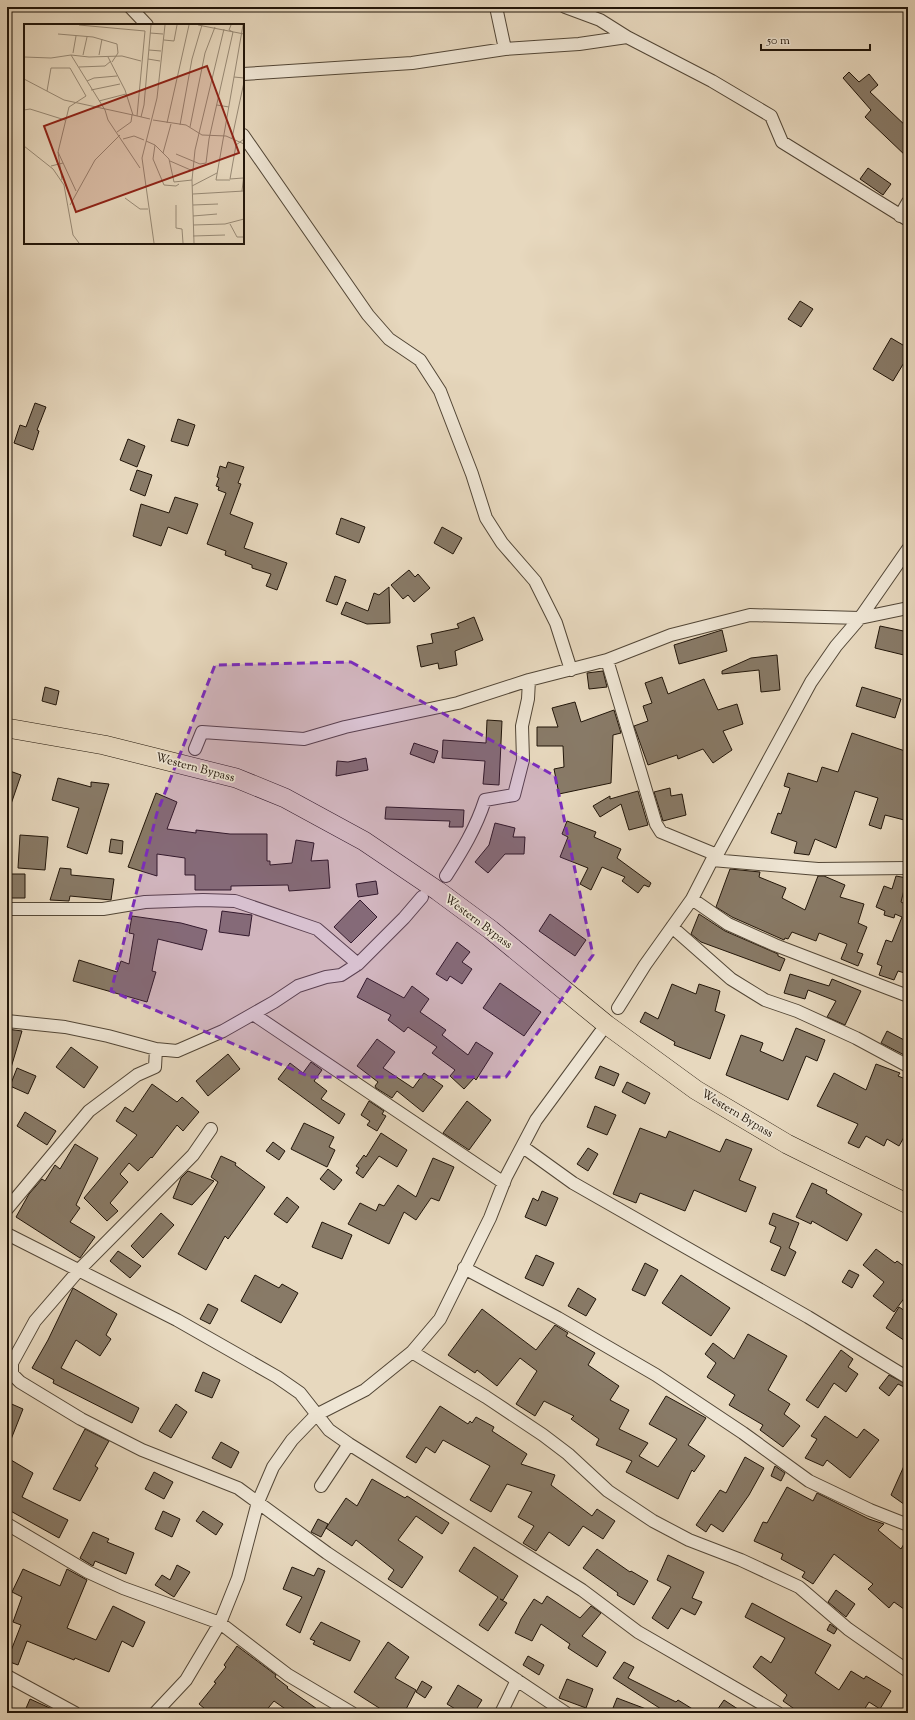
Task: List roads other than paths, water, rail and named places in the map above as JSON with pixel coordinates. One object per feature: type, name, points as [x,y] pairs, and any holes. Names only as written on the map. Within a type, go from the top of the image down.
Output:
[{"type":"main road","name":"Western Bypass","points":[[7,728],[104,745],[236,778],[285,798],[364,841],[438,891],[491,930],[607,1025],[696,1090],[787,1144],[908,1204]]},
{"type":"street","points":[[130,7],[146,24]]},
{"type":"street","points":[[496,7],[505,49]]},
{"type":"street","points":[[565,7],[600,20],[627,38],[712,81],[771,116],[782,142],[904,218],[908,202]]},
{"type":"street","points":[[244,74],[412,63],[505,49],[579,44],[627,38]]},
{"type":"street","points":[[244,136],[368,315],[389,339],[420,360],[440,391],[468,461],[486,518],[502,543],[535,580],[556,623],[571,670]]},
{"type":"street","points":[[618,1008],[692,899],[748,796],[776,749],[800,700],[836,646],[860,618],[908,549]]},
{"type":"street","points":[[195,749],[202,732],[304,739],[345,727],[458,703],[529,680],[607,660],[671,635],[750,615],[860,618],[908,608]]},
{"type":"street","points":[[607,660],[656,824],[661,832],[714,858],[818,869],[908,868]]},
{"type":"street","points":[[446,876],[465,847],[479,818],[485,800],[514,795],[523,760],[522,726],[528,699],[529,680]]},
{"type":"street","points":[[7,1021],[65,1027],[108,1036],[156,1049],[177,1051],[223,1031],[298,986],[326,977],[341,975],[358,964],[404,918],[422,896]]},
{"type":"street","points":[[692,899],[728,924],[775,945],[908,996]]},
{"type":"street","points":[[7,909],[103,909],[145,902],[203,900],[235,901],[317,929],[358,964]]},
{"type":"street","points":[[672,928],[731,979],[765,1000],[797,1011],[856,1038],[908,1066]]},
{"type":"street","points":[[253,1014],[504,1183]]},
{"type":"street","points":[[162,1711],[186,1680],[220,1623],[238,1578],[258,1502],[273,1468],[292,1440],[316,1415],[365,1390],[412,1352],[440,1319],[490,1218],[504,1183],[536,1120],[600,1034]]},
{"type":"street","points":[[7,1209],[89,1111],[137,1075],[155,1067],[156,1049]]},
{"type":"street","points":[[211,1129],[193,1155],[79,1270],[35,1321],[12,1363],[12,1374],[20,1382],[108,1433],[171,1463],[238,1488],[258,1502],[292,1530],[326,1554],[566,1713]]},
{"type":"street","points":[[523,1147],[573,1183],[808,1317],[908,1378]]},
{"type":"street","points":[[7,1234],[177,1320],[277,1377],[300,1393],[329,1430],[349,1444],[582,1590],[638,1632],[778,1713]]},
{"type":"street","points":[[464,1268],[558,1318],[656,1375],[743,1433],[809,1480],[870,1510],[908,1525]]},
{"type":"street","points":[[412,1352],[486,1397],[543,1435],[568,1454],[608,1491],[653,1521],[689,1540],[741,1560],[799,1588],[848,1629],[908,1671]]},
{"type":"street","points":[[321,1486],[349,1444]]},
{"type":"street","points":[[7,1524],[88,1572],[123,1588],[220,1623],[288,1675],[352,1713]]},
{"type":"street","points":[[7,1676],[75,1713]]},
{"type":"street","points":[[501,1713],[517,1680]]}]
